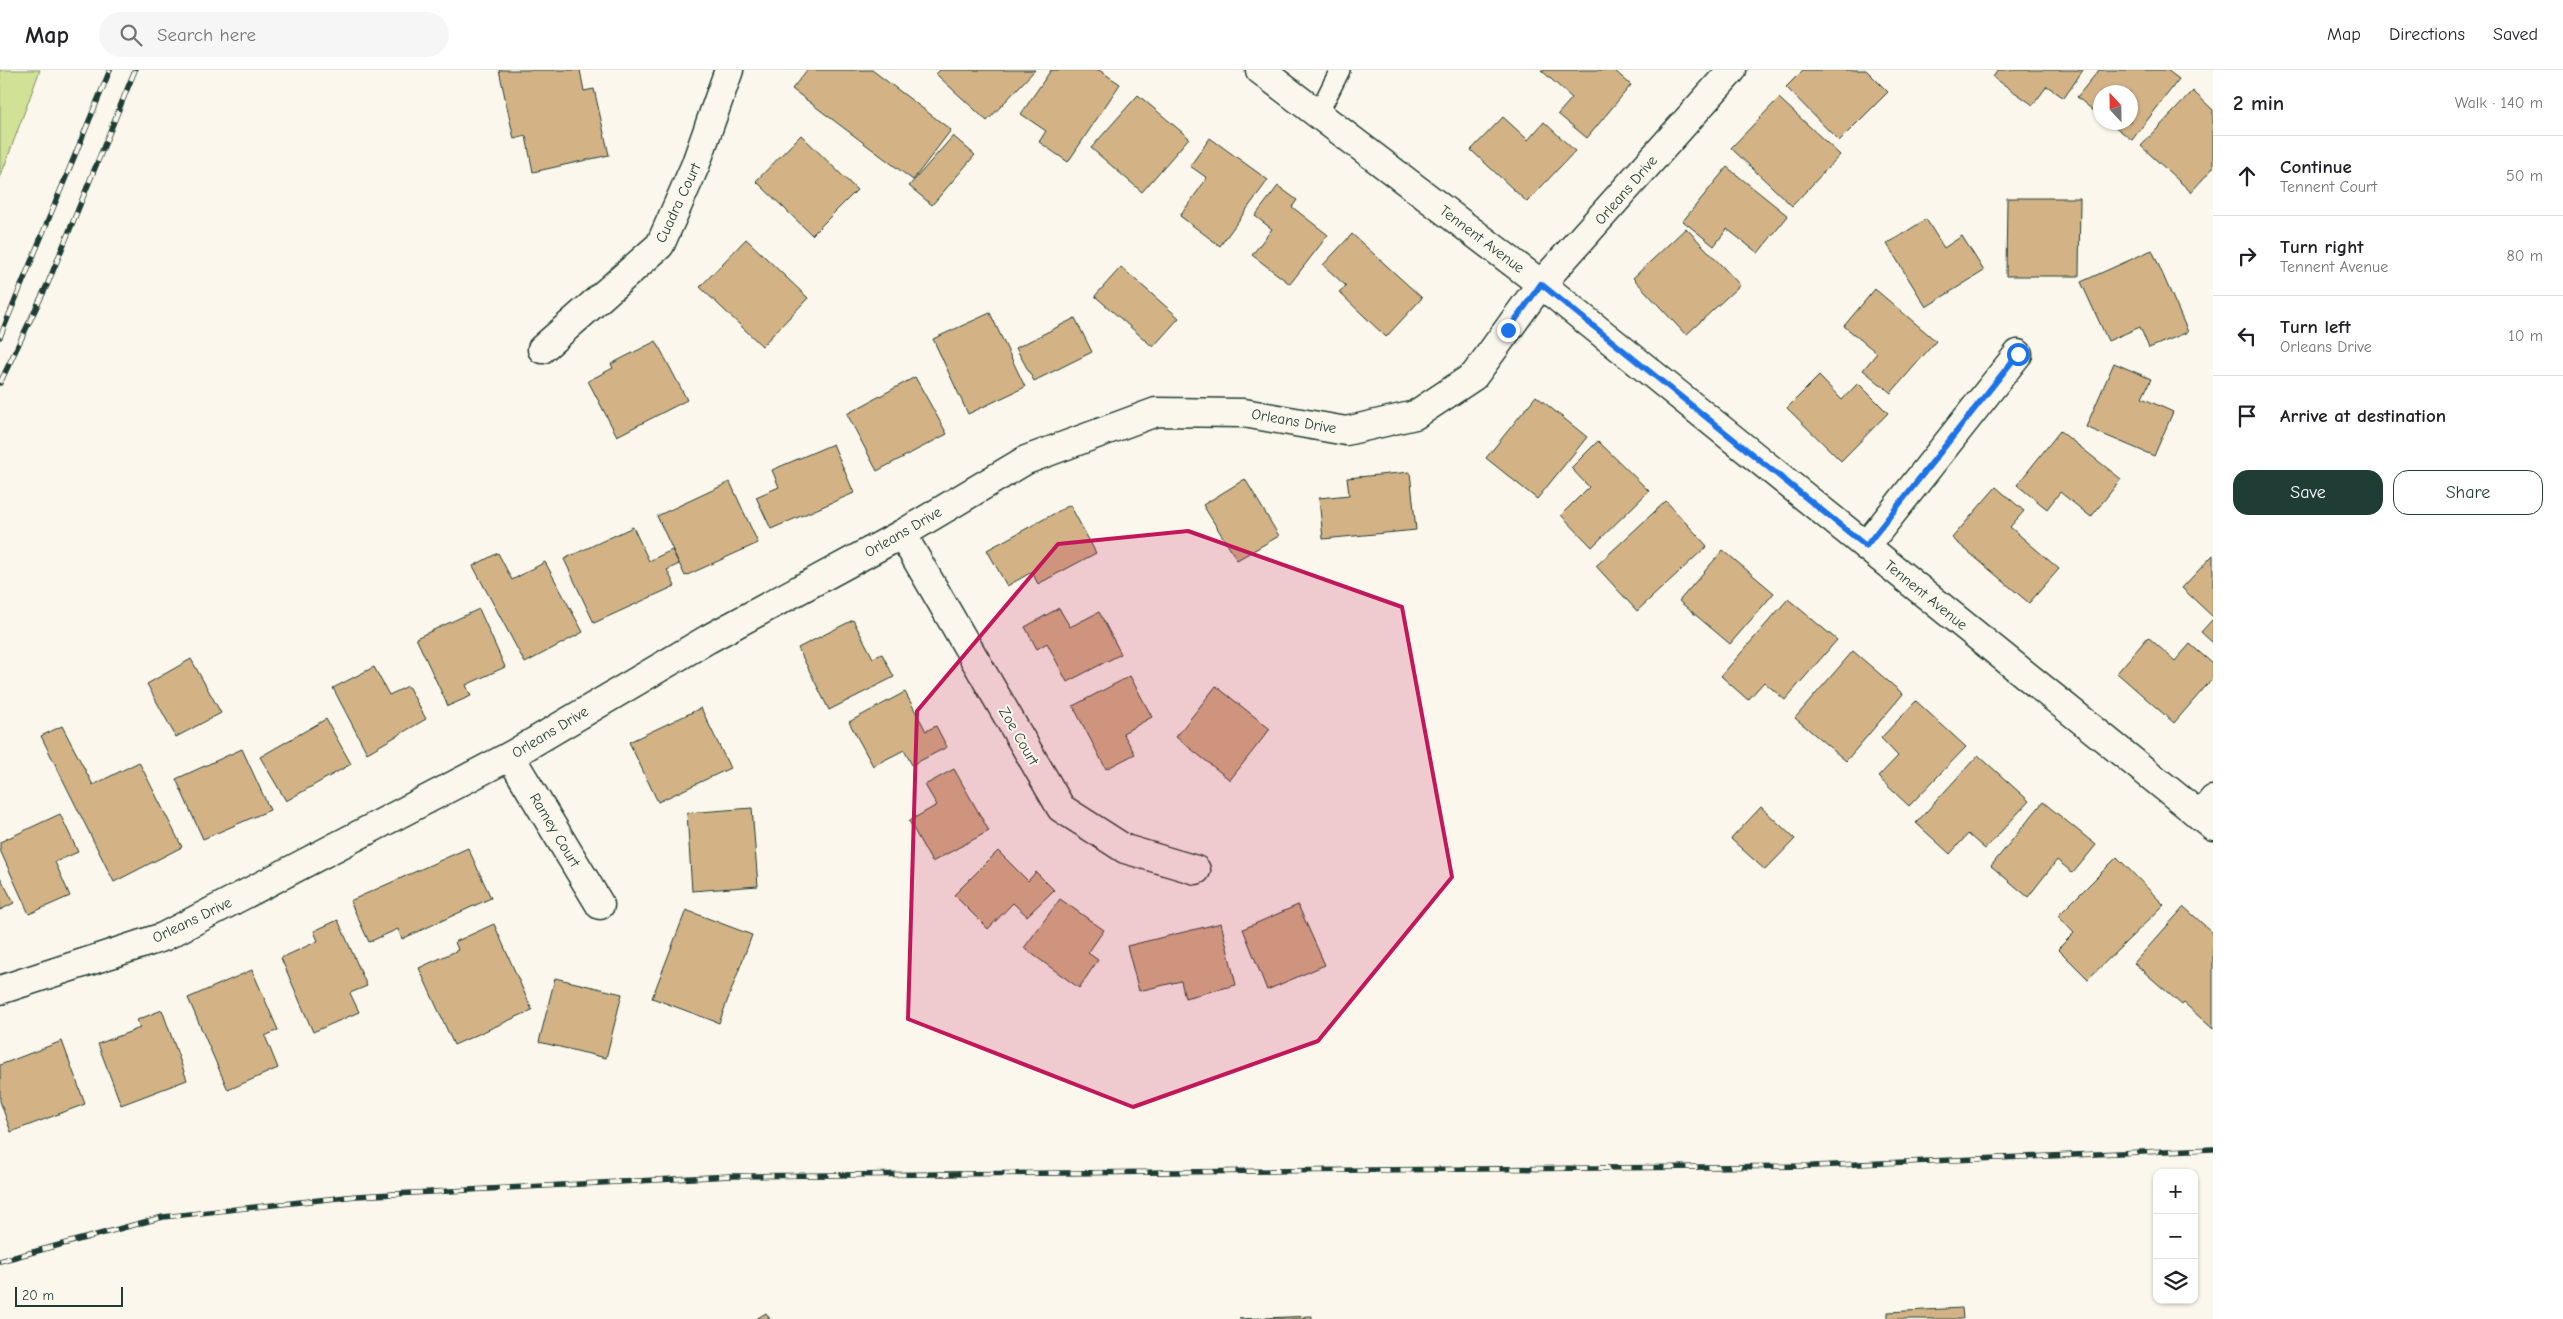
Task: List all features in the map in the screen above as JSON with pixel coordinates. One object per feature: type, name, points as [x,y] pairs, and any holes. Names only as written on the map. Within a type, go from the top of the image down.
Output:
[{"type":"street","name":"Cuadra Court","points":[[542,349],[660,245],[696,166],[729,70]]},
{"type":"street","name":"Tennent Avenue","points":[[1260,70],[1541,284],[1866,546],[2209,814]]},
{"type":"street","name":"Orleans Drive","points":[[0,990],[163,937],[510,756],[708,639],[902,534],[1026,460],[1156,412],[1244,413],[1346,431],[1415,415],[1474,376],[1541,284],[1732,70]]},
{"type":"street","points":[[1866,546],[2018,354]]},
{"type":"street","name":"Zoe Court","points":[[902,534],[1060,808],[1125,849],[1196,870]]},
{"type":"street","name":"Ramey Court","points":[[510,756],[600,905]]},
{"type":"lane","points":[[1318,114],[1340,70]]},
{"type":"highlighted area","points":[[1188,531],[1402,607],[1452,877],[1318,1041],[1133,1107],[908,1019],[917,711],[1058,544]]},
{"type":"green space","points":[[0,70],[40,70],[0,178]]},
{"type":"building","points":[[499,70],[580,70],[584,91],[594,89],[609,155],[533,172],[526,136],[514,139]]},
{"type":"building","points":[[807,70],[872,70],[951,130],[913,180],[792,89]]},
{"type":"building","points":[[940,70],[1035,70],[987,121],[936,74]]},
{"type":"building","points":[[1051,70],[1099,70],[1120,84],[1068,162],[1039,142],[1046,131],[1021,114]]},
{"type":"building","points":[[1541,70],[1614,70],[1631,85],[1587,138],[1558,114],[1572,98]]},
{"type":"building","points":[[1803,70],[1866,70],[1888,92],[1839,141],[1786,87]]},
{"type":"building","points":[[1998,70],[2083,70],[2064,98],[2047,86],[2033,105],[1993,77]]},
{"type":"building","points":[[2099,70],[2167,70],[2179,79],[2132,140],[2119,130],[2138,130],[2138,85],[2093,85],[2093,110],[2077,97]]},
{"type":"building","points":[[2193,91],[2213,110],[2213,168],[2191,192],[2141,146]]},
{"type":"building","points":[[1138,95],[1189,138],[1142,192],[1091,148]]},
{"type":"building","points":[[1779,98],[1840,155],[1792,206],[1731,148]]},
{"type":"building","points":[[1503,117],[1528,140],[1544,122],[1575,151],[1527,202],[1471,150]]},
{"type":"building","points":[[801,135],[857,190],[812,235],[756,181]]},
{"type":"building","points":[[953,136],[975,155],[932,205],[909,186]]},
{"type":"building","points":[[1210,138],[1268,180],[1220,246],[1180,216],[1207,178],[1190,166]]},
{"type":"building","points":[[1727,167],[1788,216],[1758,253],[1727,229],[1714,246],[1683,221]]},
{"type":"building","points":[[1278,186],[1297,200],[1292,207],[1328,235],[1290,284],[1252,255],[1272,229],[1255,216]]},
{"type":"building","points":[[2007,198],[2080,198],[2079,276],[2006,276]]},
{"type":"building","points":[[1926,219],[1944,248],[1962,236],[1984,271],[1926,307],[1887,244]]},
{"type":"building","points":[[1686,228],[1740,285],[1686,335],[1633,278]]},
{"type":"building","points":[[1352,234],[1422,298],[1386,337],[1339,292],[1346,286],[1323,265]]},
{"type":"building","points":[[746,239],[808,298],[762,346],[700,287]]},
{"type":"building","points":[[2152,250],[2188,332],[2149,348],[2140,327],[2108,341],[2081,282]]},
{"type":"building","points":[[1121,267],[1179,318],[1153,347],[1095,296]]},
{"type":"building","points":[[1875,289],[1936,341],[1891,393],[1863,370],[1877,353],[1844,326]]},
{"type":"building","points":[[990,313],[1025,387],[968,414],[933,339]]},
{"type":"building","points":[[1075,318],[1092,352],[1034,381],[1016,348]]},
{"type":"building","points":[[656,341],[687,400],[617,436],[588,381],[613,368],[611,364]]},
{"type":"building","points":[[2114,363],[2151,379],[2142,398],[2173,412],[2154,456],[2086,427]]},
{"type":"building","points":[[1819,376],[1842,400],[1858,383],[1888,413],[1841,461],[1787,408]]},
{"type":"building","points":[[915,377],[947,434],[877,471],[847,414]]},
{"type":"building","points":[[1536,396],[1587,437],[1537,499],[1486,458]]},
{"type":"building","points":[[2060,431],[2121,479],[2091,517],[2060,492],[2047,509],[2017,485]]},
{"type":"building","points":[[1598,441],[1649,491],[1592,547],[1561,515],[1589,487],[1571,468]]},
{"type":"building","points":[[833,444],[854,493],[771,529],[756,497],[779,487],[772,470]]},
{"type":"building","points":[[1410,472],[1416,530],[1323,539],[1319,498],[1349,495],[1347,478]]},
{"type":"building","points":[[1245,479],[1279,536],[1237,560],[1203,505]]},
{"type":"building","points":[[730,482],[758,543],[685,576],[657,516]]},
{"type":"building","points":[[1996,487],[2024,511],[2010,527],[2059,569],[2029,603],[1952,538]]},
{"type":"building","points":[[1666,501],[1707,546],[1637,611],[1596,566]]},
{"type":"building","points":[[1070,505],[1096,553],[1038,584],[1032,572],[1007,586],[987,550]]},
{"type":"building","points":[[633,527],[649,561],[672,550],[679,564],[667,570],[675,586],[594,623],[564,559]]},
{"type":"building","points":[[1723,550],[1774,593],[1730,644],[1679,601]]},
{"type":"building","points":[[498,553],[512,580],[545,562],[583,632],[525,663],[473,566]]},
{"type":"building","points":[[2213,555],[2213,617],[2182,588]]},
{"type":"building","points":[[1788,599],[1837,640],[1785,700],[1764,682],[1748,700],[1721,676]]},
{"type":"building","points":[[1059,608],[1070,627],[1099,612],[1121,654],[1067,682],[1047,643],[1037,649],[1025,627]]},
{"type":"building","points":[[479,609],[505,667],[466,685],[471,696],[448,706],[416,638]]},
{"type":"building","points":[[2213,619],[2213,643],[2201,632]]},
{"type":"building","points":[[853,620],[873,658],[882,654],[894,677],[829,710],[798,648]]},
{"type":"building","points":[[2148,637],[2175,661],[2190,644],[2213,664],[2213,678],[2174,723],[2117,673]]},
{"type":"building","points":[[1853,651],[1903,694],[1846,761],[1795,718]]},
{"type":"building","points":[[191,659],[221,713],[176,737],[147,684]]},
{"type":"building","points":[[374,667],[389,695],[408,686],[426,719],[367,753],[333,688]]},
{"type":"building","points":[[1130,676],[1152,717],[1123,733],[1135,754],[1106,769],[1073,706]]},
{"type":"building","points":[[1216,686],[1270,729],[1230,780],[1176,737]]},
{"type":"building","points":[[905,692],[926,731],[936,726],[947,747],[912,765],[904,750],[873,766],[849,722]]},
{"type":"building","points":[[1916,701],[1966,747],[1909,806],[1878,777],[1898,756],[1881,738]]},
{"type":"building","points":[[701,708],[730,768],[658,802],[629,742]]},
{"type":"building","points":[[326,719],[351,764],[286,801],[260,757]]},
{"type":"building","points":[[62,726],[93,785],[139,762],[182,847],[114,882],[41,736]]},
{"type":"building","points":[[242,749],[270,810],[203,839],[176,779]]},
{"type":"building","points":[[1978,755],[2029,801],[1985,849],[1968,834],[1950,854],[1916,823]]},
{"type":"building","points":[[954,769],[989,831],[932,862],[909,821],[937,805],[925,785]]},
{"type":"building","points":[[2043,802],[2096,845],[2073,873],[2057,860],[2028,897],[1991,866]]},
{"type":"building","points":[[1761,807],[1795,839],[1765,870],[1731,839]]},
{"type":"building","points":[[752,808],[758,886],[692,891],[687,813]]},
{"type":"building","points":[[60,814],[78,852],[55,862],[70,896],[29,914],[0,850],[0,842]]},
{"type":"building","points":[[468,848],[491,898],[402,939],[398,929],[369,942],[350,901]]},
{"type":"building","points":[[998,851],[1028,881],[1036,872],[1054,890],[1027,916],[1013,903],[988,929],[954,895]]},
{"type":"building","points":[[2117,857],[2164,905],[2088,979],[2058,949],[2074,933],[2058,916]]},
{"type":"building","points":[[0,877],[14,903],[0,910]]},
{"type":"building","points":[[1060,899],[1104,930],[1088,953],[1098,960],[1079,988],[1024,948]]},
{"type":"building","points":[[1298,905],[1325,965],[1267,990],[1243,929]]},
{"type":"building","points":[[2184,907],[2213,933],[2213,1029],[2134,963]]},
{"type":"building","points":[[686,910],[752,935],[719,1023],[652,998]]},
{"type":"building","points":[[338,920],[367,986],[350,993],[359,1012],[313,1032],[281,958],[318,941],[314,931]]},
{"type":"building","points":[[1221,923],[1236,985],[1185,998],[1181,981],[1139,991],[1127,946]]},
{"type":"building","points":[[494,924],[532,1010],[454,1045],[419,968],[458,950],[455,942]]},
{"type":"building","points":[[252,970],[278,1030],[265,1036],[278,1068],[228,1090],[188,998]]},
{"type":"building","points":[[555,978],[622,994],[606,1058],[539,1042]]},
{"type":"building","points":[[162,1010],[187,1080],[121,1105],[98,1044],[140,1028],[137,1020]]},
{"type":"building","points":[[62,1041],[85,1104],[11,1132],[0,1101],[0,1065]]},
{"type":"building","points":[[1962,1308],[1963,1319],[1888,1319],[1888,1312]]},
{"type":"building","points":[[766,1313],[770,1319],[756,1319]]},
{"type":"building","points":[[1312,1316],[1312,1319],[1239,1319]]},
{"type":"railway","points":[[0,337],[110,70]]},
{"type":"railway","points":[[0,383],[48,283],[135,70]]},
{"type":"railway","points":[[0,1261],[163,1217],[356,1196],[730,1176],[1813,1166],[2213,1149]]},
{"type":"route","points":[[1508,330],[1541,284],[1866,546],[2018,354]]}]
